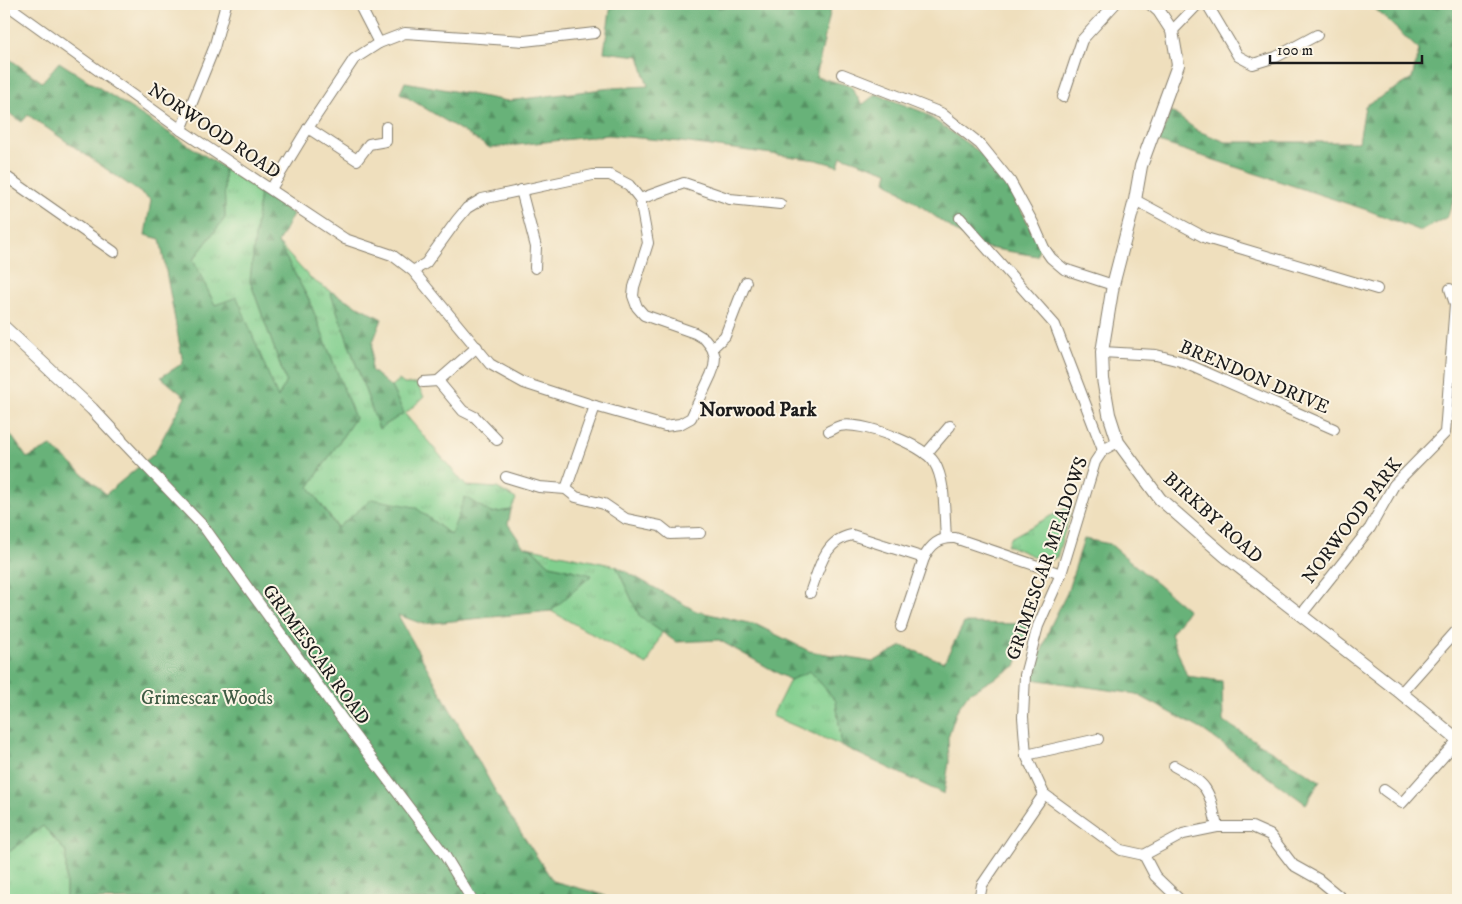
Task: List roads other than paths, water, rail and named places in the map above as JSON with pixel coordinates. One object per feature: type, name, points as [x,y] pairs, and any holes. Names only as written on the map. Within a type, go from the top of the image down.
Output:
[{"type":"street","name":"NORWOOD ROAD","points":[[6,4],[181,130],[345,239],[392,255],[413,272],[490,364],[524,383],[665,426],[680,424],[691,418],[714,367],[715,357],[712,348]]},
{"type":"street","points":[[181,130],[214,48],[226,4]]},
{"type":"street","points":[[359,4],[379,43]]},
{"type":"street","points":[[1063,97],[1082,40],[1115,4]]},
{"type":"street","points":[[1151,4],[1159,11],[1172,31],[1198,4]]},
{"type":"street","points":[[1207,4],[1238,56],[1253,64],[1276,57],[1317,35]]},
{"type":"street","name":"BIRKBY ROAD","points":[[1172,31],[1178,65],[1141,166],[1135,200],[1113,285],[1102,352],[1103,379],[1118,442],[1160,499],[1225,556],[1401,693],[1458,740]]},
{"type":"street","points":[[271,189],[308,128],[354,59],[379,43],[406,33],[524,42],[595,33]]},
{"type":"street","points":[[842,74],[941,113],[980,144],[1010,182],[1051,258],[1064,269],[1113,285]]},
{"type":"street","points":[[308,128],[357,160],[369,144],[386,141],[386,127]]},
{"type":"street","points":[[413,272],[426,263],[467,208],[482,199],[593,175],[610,175],[629,186],[640,199],[648,243],[633,296],[637,308],[644,315],[695,333],[705,339],[712,348],[725,336],[746,282]]},
{"type":"street","points":[[4,176],[114,252]]},
{"type":"street","points":[[640,199],[684,184],[730,199],[780,204]]},
{"type":"street","points":[[520,190],[536,247],[535,268]]},
{"type":"street","points":[[1135,200],[1206,238],[1377,289]]},
{"type":"street","points":[[960,218],[1055,325],[1103,450]]},
{"type":"street","name":"NORWOOD PARK","points":[[1301,615],[1370,528],[1394,484],[1445,433],[1456,304],[1450,289]]},
{"type":"street","points":[[4,327],[85,403],[120,439]]},
{"type":"street","points":[[423,382],[438,381],[477,347]]},
{"type":"street","name":"BRENDON DRIVE","points":[[1102,352],[1156,355],[1180,361],[1334,429]]},
{"type":"street","points":[[438,381],[463,411],[476,417],[497,440]]},
{"type":"street","points":[[566,489],[595,406]]},
{"type":"street","points":[[830,431],[840,426],[869,428],[892,435],[926,454],[934,462],[942,488],[946,537]]},
{"type":"street","points":[[926,454],[950,426]]},
{"type":"street","name":"GRIMESCAR ROAD","points":[[120,439],[204,527],[351,731],[444,854],[472,900]]},
{"type":"street","name":"GRIMESCAR MEADOWS","points":[[1118,442],[1103,450],[1095,462],[1061,574],[1038,626],[1025,675],[1023,717],[1026,755],[1044,794],[1121,850],[1144,855]]},
{"type":"street","points":[[506,477],[539,486],[566,489],[576,497],[604,504],[626,520],[660,526],[670,534],[700,533]]},
{"type":"street","points":[[810,593],[826,551],[842,537],[852,535],[924,558]]},
{"type":"street","points":[[901,627],[928,550],[936,541],[946,537],[955,538],[1061,574]]},
{"type":"street","points":[[1401,693],[1458,629]]},
{"type":"street","points":[[1026,755],[1098,739]]},
{"type":"street","points":[[1384,790],[1402,803],[1458,740]]},
{"type":"street","points":[[1174,766],[1189,774],[1206,787],[1212,802],[1217,827]]},
{"type":"street","points":[[979,900],[982,885],[1044,794]]},
{"type":"street","points":[[1180,900],[1155,876],[1144,855],[1183,834],[1217,827],[1252,827],[1270,835],[1293,865],[1318,879],[1340,897],[1341,900]]},
{"type":"district","name":"Norwood Park","points":[[758,409]]},
{"type":"park label","name":"Grimescar Woods","points":[[207,697]]}]
